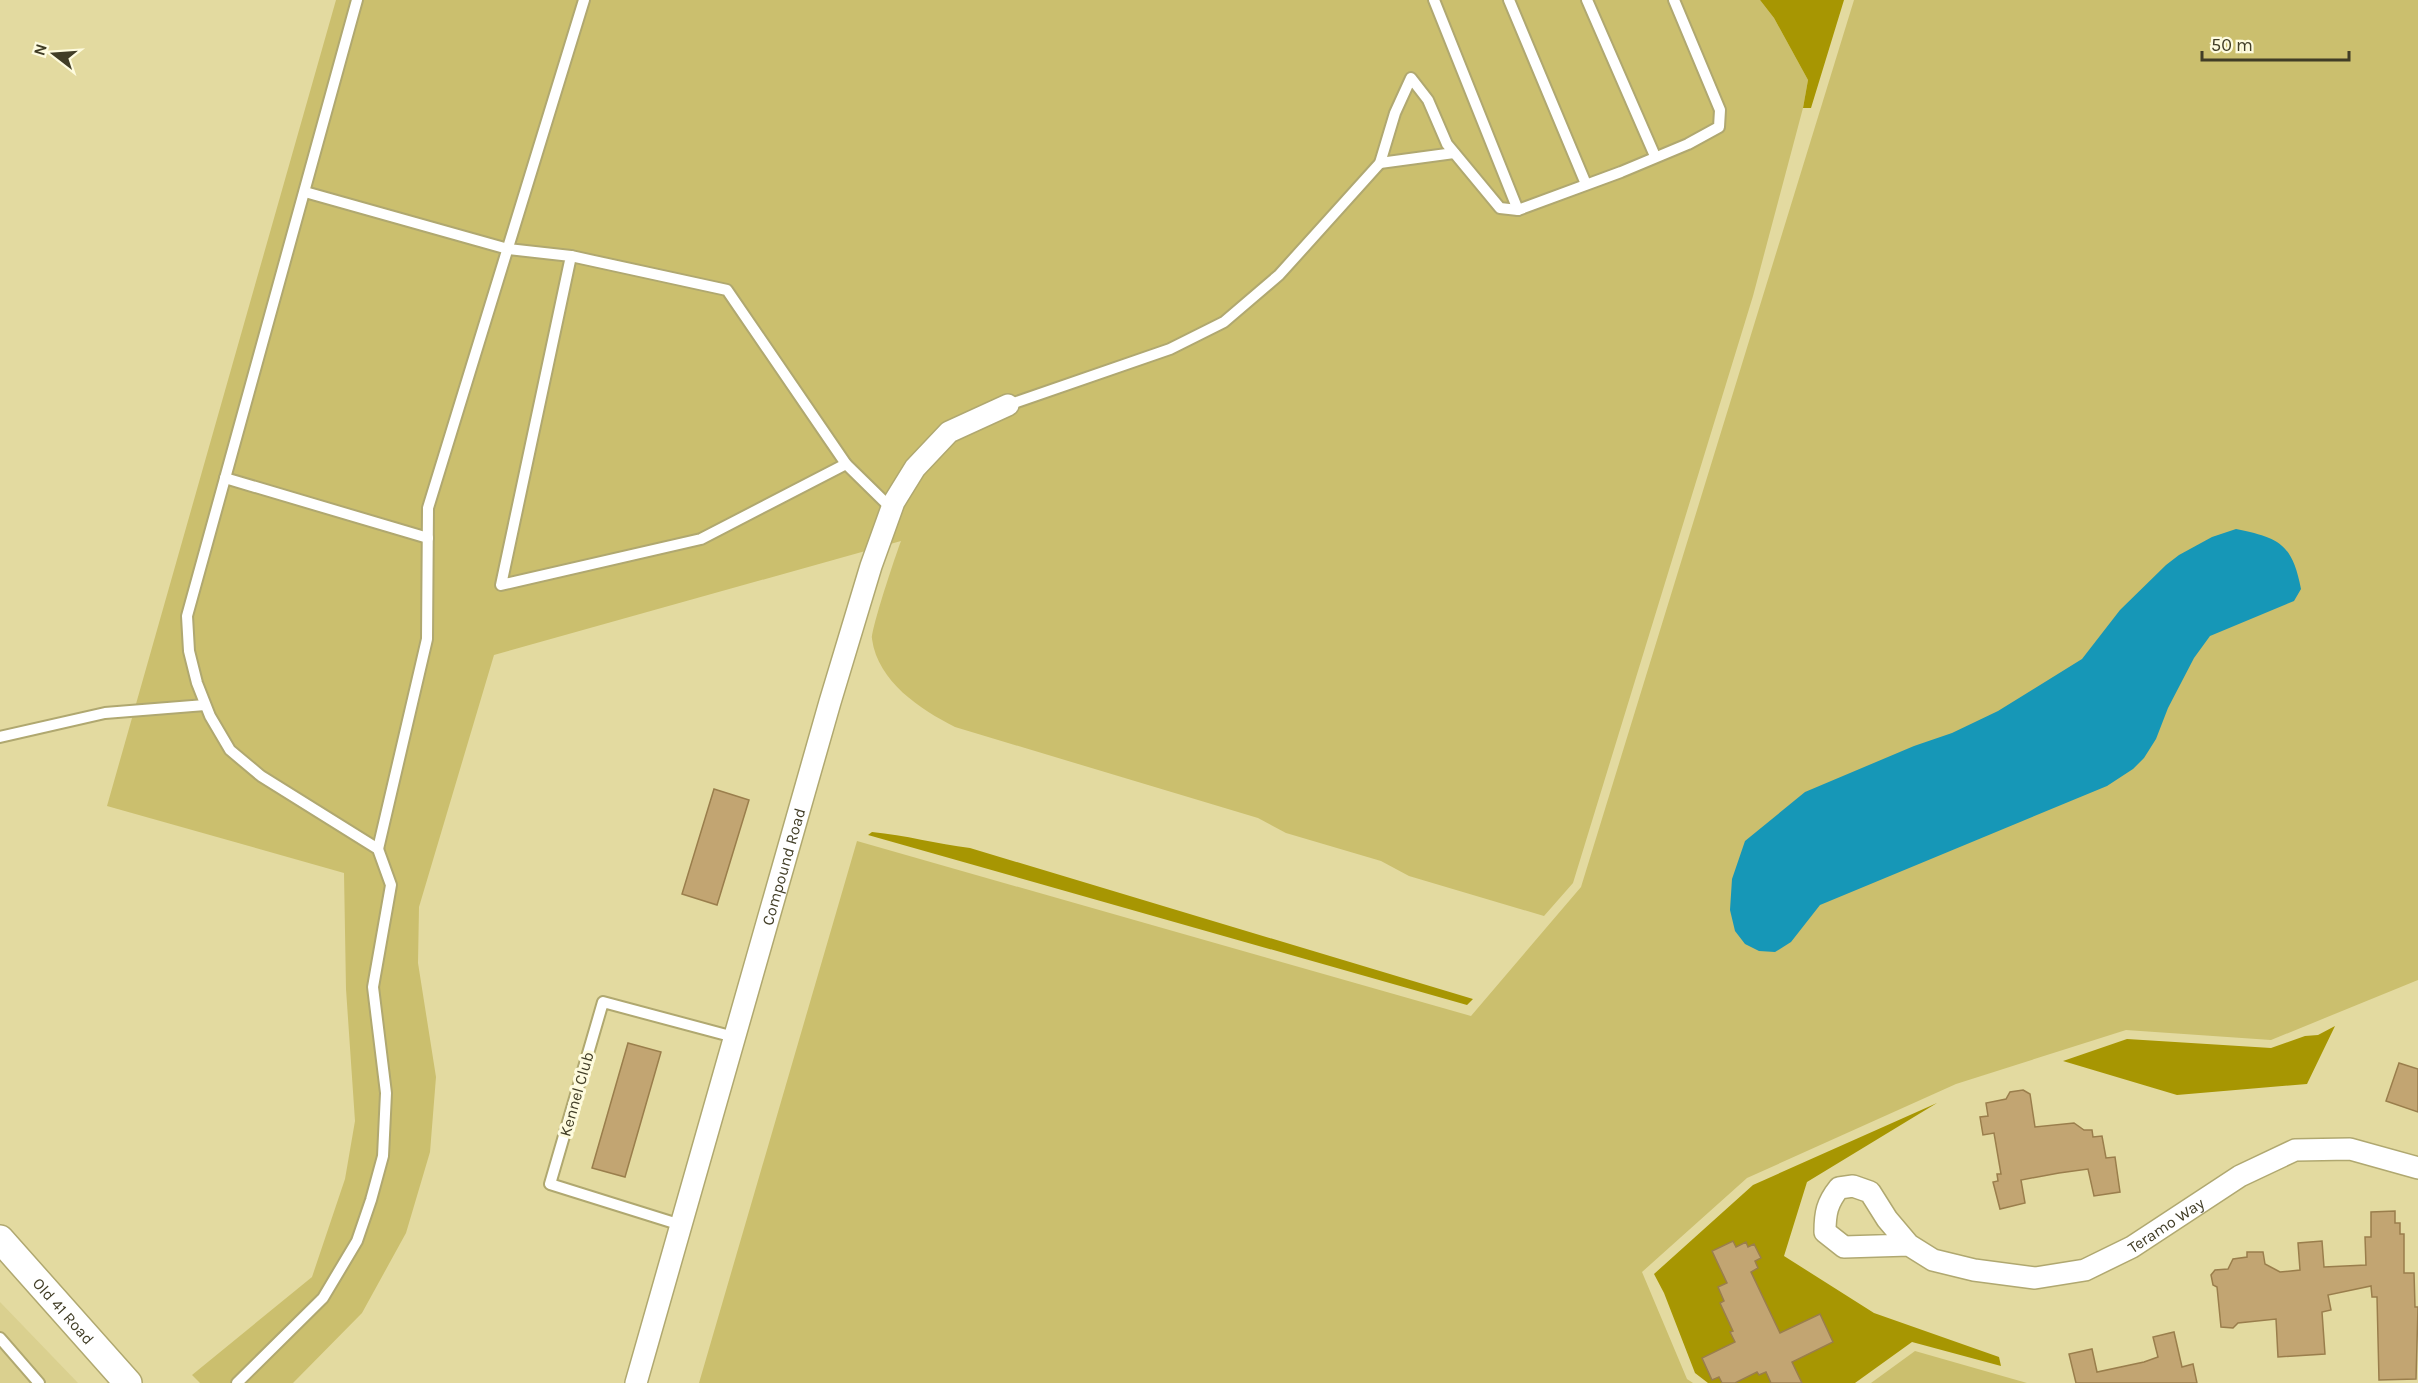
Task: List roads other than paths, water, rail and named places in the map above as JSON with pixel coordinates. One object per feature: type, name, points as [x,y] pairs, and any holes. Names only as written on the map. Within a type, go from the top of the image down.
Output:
[{"type":"street","name":"Compound Road","points":[[636,1383],[830,702],[871,566],[891,509],[915,468],[950,432],[1008,405]]},
{"type":"street","name":"Teramo Way","points":[[1909,1245],[1933,1260],[1974,1270],[2035,1278],[2085,1270],[2132,1247],[2240,1176],[2295,1150],[2350,1149],[2418,1168]]},
{"type":"street","name":"Old 41 Road","points":[[0,1239],[128,1383]]},
{"type":"lane","points":[[357,0],[187,615],[189,651],[205,705],[230,750],[254,770],[378,849]]},
{"type":"lane","points":[[237,1383],[323,1298],[357,1241],[383,1156],[386,1094],[373,987],[392,885],[378,849],[427,639],[428,508],[584,0]]},
{"type":"lane","points":[[1434,0],[1518,210]]},
{"type":"lane","points":[[1509,0],[1586,184]]},
{"type":"lane","points":[[1587,0],[1655,156]]},
{"type":"lane","points":[[1008,405],[1170,349],[1224,322],[1279,274],[1380,163],[1395,113],[1411,78],[1428,100],[1447,144],[1500,208],[1518,210],[1688,144],[1719,127],[1720,110],[1674,0]]},
{"type":"lane","points":[[1380,163],[1454,153]]},
{"type":"lane","points":[[305,192],[508,249],[571,256],[727,290],[846,465],[891,509]]},
{"type":"lane","points":[[571,256],[501,585],[701,539],[846,465]]},
{"type":"lane","points":[[225,478],[428,538]]},
{"type":"lane","points":[[0,737],[105,713],[205,705]]},
{"type":"lane","name":"Kennel Club","points":[[681,1225],[550,1184],[603,1002],[734,1037]]},
{"type":"lane","points":[[0,1338],[39,1383]]},
{"type":"water","points":[[2236,529],[2263,536],[2281,545],[2293,561],[2301,589],[2294,601],[2210,636],[2194,658],[2168,708],[2156,739],[2144,758],[2133,769],[2107,786],[1820,905],[1791,942],[1775,952],[1759,951],[1745,944],[1735,931],[1730,910],[1732,879],[1745,841],[1805,792],[1914,746],[1952,733],[1998,711],[2082,659],[2120,610],[2166,565],[2212,537]]}]
